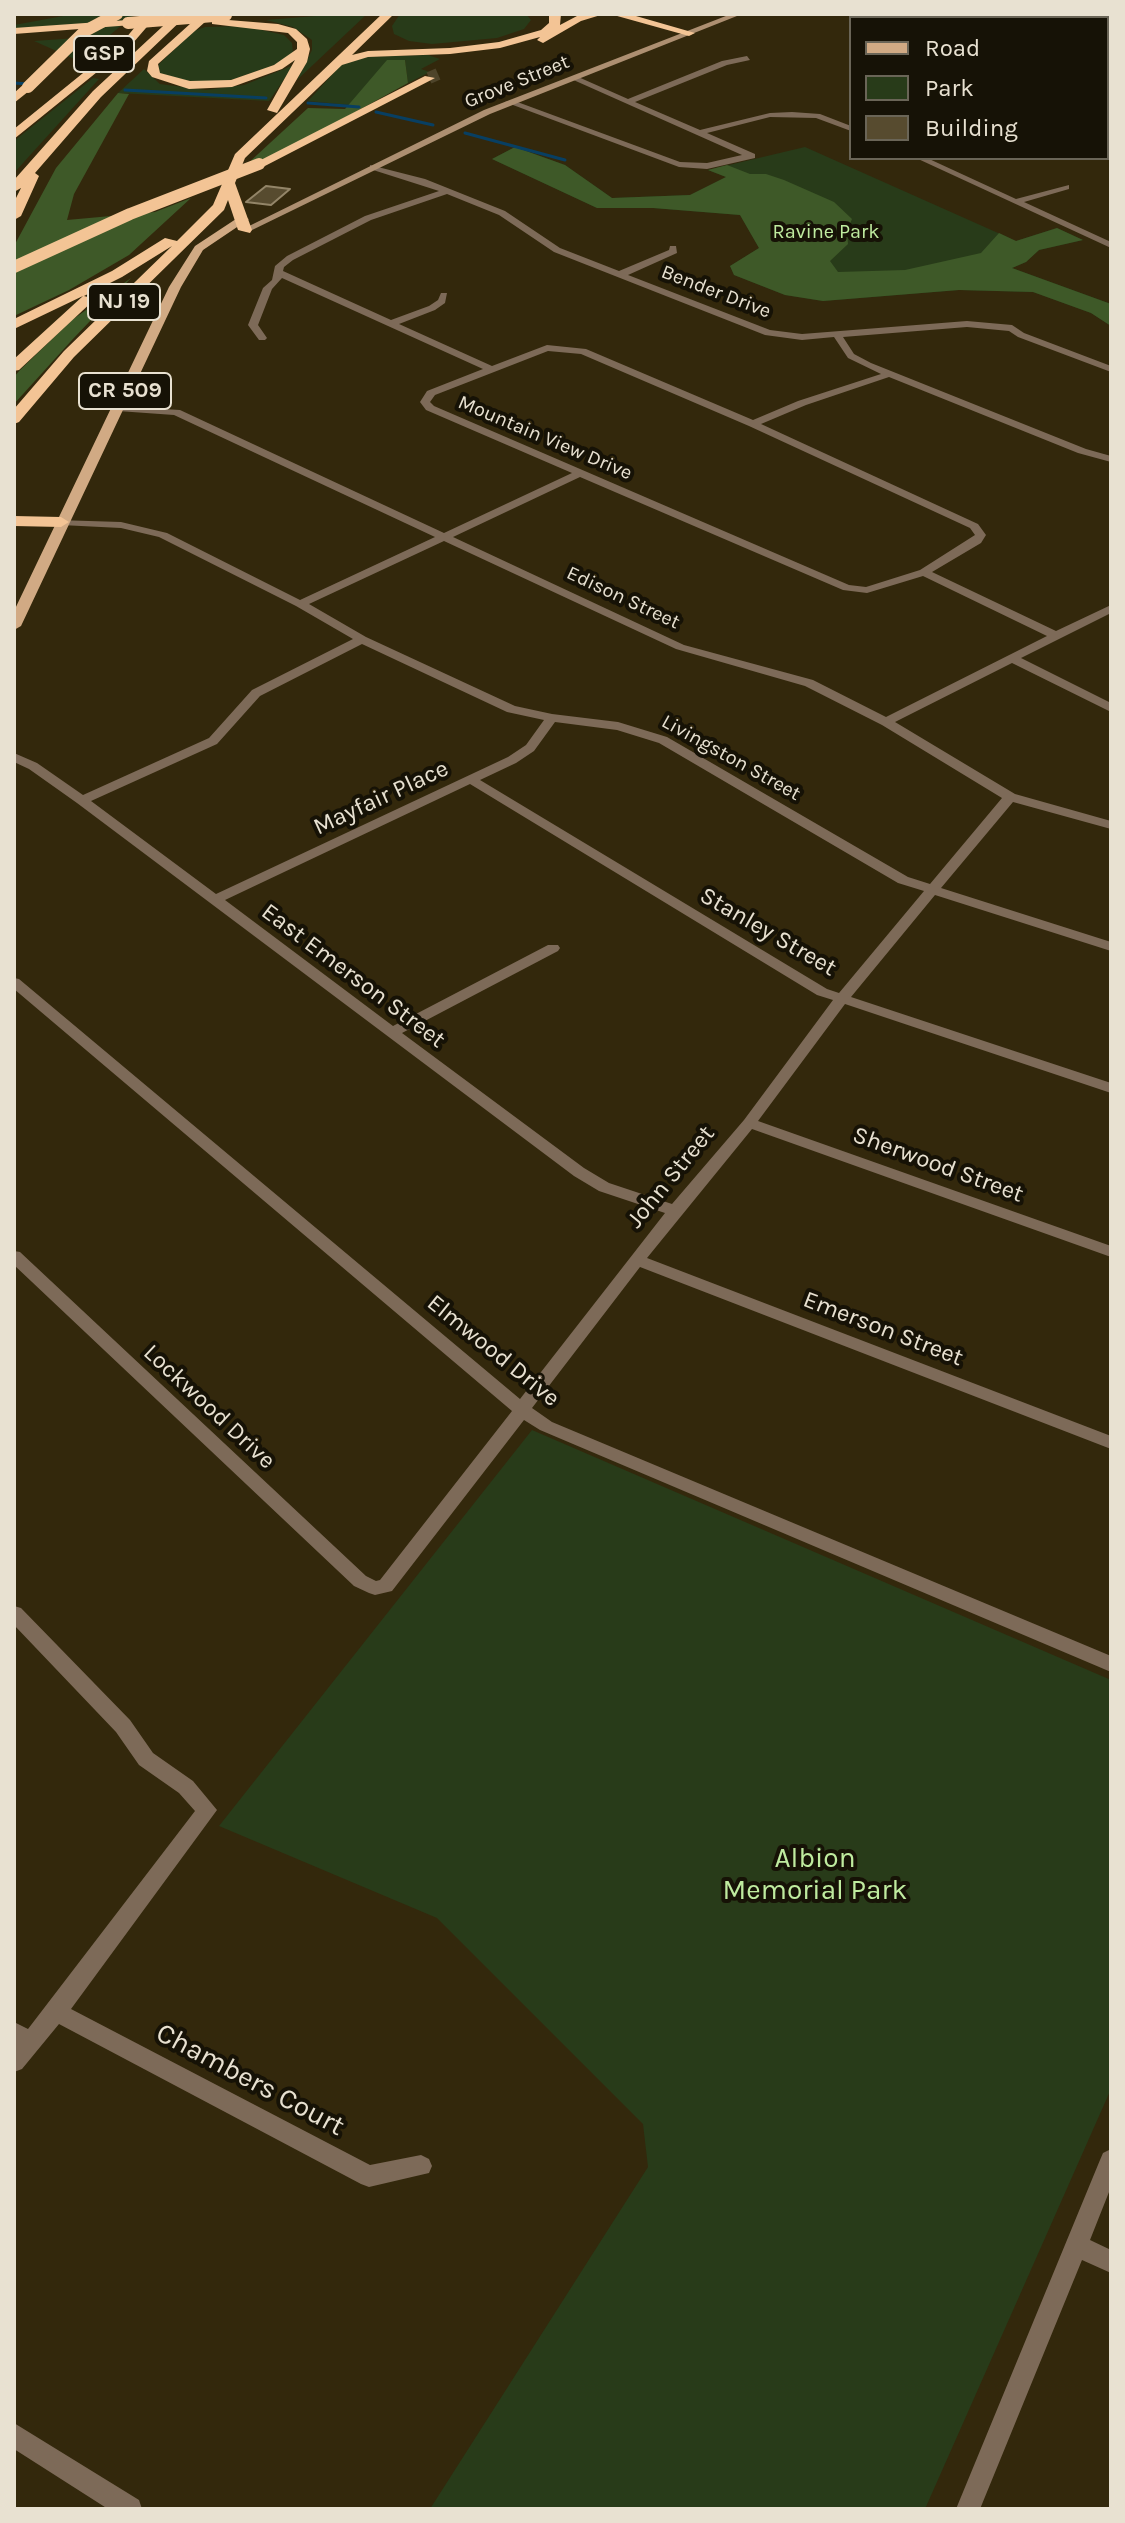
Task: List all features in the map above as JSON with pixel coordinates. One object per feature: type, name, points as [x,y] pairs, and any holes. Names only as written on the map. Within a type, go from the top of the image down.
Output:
[{"type":"highway","points":[[14,23],[62,14]]},
{"type":"highway","points":[[14,99],[85,31],[117,14]]},
{"type":"highway","points":[[14,135],[129,41],[152,14]]},
{"type":"highway","name":"GSP","points":[[14,124],[152,14]]},
{"type":"highway","name":"GSP","points":[[14,188],[97,94],[182,14]]},
{"type":"highway","points":[[233,14],[217,18],[153,63],[151,69],[156,75],[189,85],[240,82],[278,67],[304,49]]},
{"type":"highway","points":[[14,34],[290,14]]},
{"type":"highway","name":"NJ 19","points":[[14,325],[117,274],[166,244],[190,223],[210,198],[219,165],[374,14]]},
{"type":"highway","points":[[390,14],[387,23],[391,36],[429,46],[479,44],[525,32],[535,26],[537,20]]},
{"type":"highway","name":"NJ 19","points":[[14,419],[69,354],[205,223],[224,199],[239,157],[390,14]]},
{"type":"highway","points":[[484,57],[539,35],[553,26],[555,14]]},
{"type":"highway","points":[[471,61],[538,42],[577,19],[598,14]]},
{"type":"highway","points":[[616,14],[689,33]]},
{"type":"highway","points":[[217,18],[260,23],[286,29],[300,37],[304,49],[301,62],[273,110]]},
{"type":"highway","points":[[337,63],[368,54],[475,49],[539,35]]},
{"type":"highway","points":[[14,267],[130,214],[259,164],[429,78]]},
{"type":"highway","points":[[14,216],[43,156]]},
{"type":"highway","points":[[229,184],[244,225]]},
{"type":"highway","points":[[14,367],[117,274]]},
{"type":"highway","points":[[14,521],[61,522]]},
{"type":"main road","name":"CR 509","points":[[14,626],[165,307],[191,261],[244,225]]},
{"type":"street","name":"Grove Street","points":[[244,225],[315,195],[509,102],[738,14]]},
{"type":"street","points":[[631,101],[725,63],[747,58]]},
{"type":"street","points":[[573,78],[703,132],[760,160]]},
{"type":"street","points":[[509,102],[687,166],[707,166],[750,155]]},
{"type":"street","points":[[703,132],[770,115],[792,114],[817,116],[849,128]]},
{"type":"street","points":[[925,160],[1111,245]]},
{"type":"street","name":"Bender Drive","points":[[373,167],[502,213],[557,250],[768,333],[802,337],[967,324],[1012,328],[1021,335],[1111,369]]},
{"type":"street","points":[[1018,201],[1066,187]]},
{"type":"street","points":[[262,338],[253,325],[268,288],[276,281],[280,266],[290,258],[368,218],[447,191]]},
{"type":"street","points":[[621,274],[674,251],[673,248]]},
{"type":"street","points":[[279,273],[394,322],[491,369]]},
{"type":"street","points":[[394,322],[432,308],[442,301],[444,295]]},
{"type":"street","points":[[836,334],[851,356],[889,374],[1111,459]]},
{"type":"street","name":"Mountain View Drive","points":[[547,348],[571,348],[753,424],[979,531],[981,535],[977,541],[924,572],[867,590],[847,588],[430,408],[425,402],[431,393],[547,348]]},
{"type":"street","points":[[753,424],[802,403],[889,374]]},
{"type":"street","name":"Edison Street","points":[[118,408],[176,412],[680,647],[809,683],[886,722],[1010,797],[1111,825]]},
{"type":"street","points":[[300,604],[580,473]]},
{"type":"street","name":"Livingston Street","points":[[61,522],[121,525],[163,535],[362,639],[511,709],[552,718],[618,726],[663,740],[903,880],[1111,947]]},
{"type":"street","points":[[924,572],[1056,636]]},
{"type":"street","points":[[886,722],[1111,608]]},
{"type":"street","points":[[82,800],[213,741],[256,693],[362,639]]},
{"type":"street","points":[[1012,658],[1111,708]]},
{"type":"street","name":"Mayfair Place","points":[[214,900],[472,780],[530,748],[552,718]]},
{"type":"street","name":"East Emerson Street","points":[[14,757],[33,766],[82,800],[579,1172],[604,1187],[675,1211]]},
{"type":"street","name":"Stanley Street","points":[[472,780],[822,992],[1111,1088]]},
{"type":"street","name":"John Street","points":[[375,1588],[386,1586],[675,1211],[749,1123],[842,998],[1010,797]]},
{"type":"street","points":[[393,1032],[553,948]]},
{"type":"street","name":"Elmwood Drive","points":[[14,982],[522,1410],[546,1426],[1111,1664]]},
{"type":"street","name":"Sherwood Street","points":[[749,1123],[1111,1252]]},
{"type":"street","name":"Lockwood Drive","points":[[14,1256],[360,1581],[375,1588]]},
{"type":"street","name":"Emerson Street","points":[[637,1260],[1111,1443]]},
{"type":"street","points":[[14,1613],[123,1726],[146,1759],[186,1787],[207,1810],[56,2012],[22,2037],[14,2062]]},
{"type":"street","name":"Chambers Court","points":[[56,2012],[369,2176],[421,2166]]},
{"type":"street","points":[[968,2509],[1111,2160]]},
{"type":"street","points":[[1076,2245],[1111,2262]]},
{"type":"street","points":[[14,2435],[130,2509]]},
{"type":"green space","points":[[74,14],[135,14],[79,61],[34,41],[90,37],[88,23],[14,29],[14,25]]},
{"type":"green space","points":[[367,14],[297,80],[312,50],[312,40],[293,27],[266,20]]},
{"type":"green space","points":[[400,14],[526,14],[531,20],[524,29],[497,38],[432,44],[409,41],[394,34],[392,26]]},
{"type":"green space","points":[[244,26],[284,35],[292,43],[293,53],[277,64],[225,82],[196,83],[157,73],[159,64],[194,31],[205,27]]},
{"type":"green space","points":[[428,55],[440,59],[421,69],[430,72],[408,83],[405,60],[349,105],[308,101],[342,64],[361,57]]},
{"type":"green space","points":[[387,60],[405,60],[408,83],[279,154],[245,166],[308,108],[345,109]]},
{"type":"green space","points":[[294,65],[269,101],[118,93],[144,69],[160,84],[206,90],[244,85]]},
{"type":"green space","points":[[93,78],[99,79],[14,173],[14,141]]},
{"type":"green space","points":[[118,93],[129,94],[74,194],[67,220],[155,212],[191,198],[129,255],[69,290],[14,316],[14,246],[56,168]]},
{"type":"green space","name":"Ravine Park","points":[[515,147],[565,165],[612,198],[690,195],[726,177],[708,170],[805,147],[1016,241],[1057,228],[1083,240],[1039,250],[1026,262],[1012,268],[1111,304],[1111,326],[1091,313],[1033,292],[959,290],[823,301],[785,295],[734,275],[730,266],[759,248],[740,215],[653,208],[597,208],[492,159]]},
{"type":"green space","name":"Ravine Park","points":[[515,147],[565,165],[612,198],[690,195],[726,177],[708,170],[727,165],[750,174],[766,174],[784,180],[834,202],[852,219],[847,231],[848,244],[830,261],[838,272],[905,270],[981,253],[999,233],[1016,241],[1057,228],[1083,240],[1039,250],[1026,262],[1012,268],[1111,304],[1111,326],[1091,313],[1033,292],[959,290],[823,301],[785,295],[734,275],[730,266],[759,248],[740,215],[653,208],[597,208],[492,159]]},
{"type":"green space","points":[[131,278],[14,404],[14,377],[20,370],[72,320]]},
{"type":"green space","name":"Albion Memorial Park","points":[[532,1430],[1111,1680],[1111,2089],[925,2509],[430,2509],[648,2167],[643,2124],[437,1918],[219,1826]]},
{"type":"building","points":[[266,186],[290,189],[271,205],[246,202]]},
{"type":"waterway","points":[[14,83],[29,84]]},
{"type":"waterway","points":[[125,90],[266,98]]},
{"type":"waterway","points":[[308,103],[359,107]]},
{"type":"waterway","points":[[376,112],[433,125]]},
{"type":"waterway","points":[[465,133],[565,160]]},
{"type":"tunnel","points":[[429,78],[438,74]]}]
